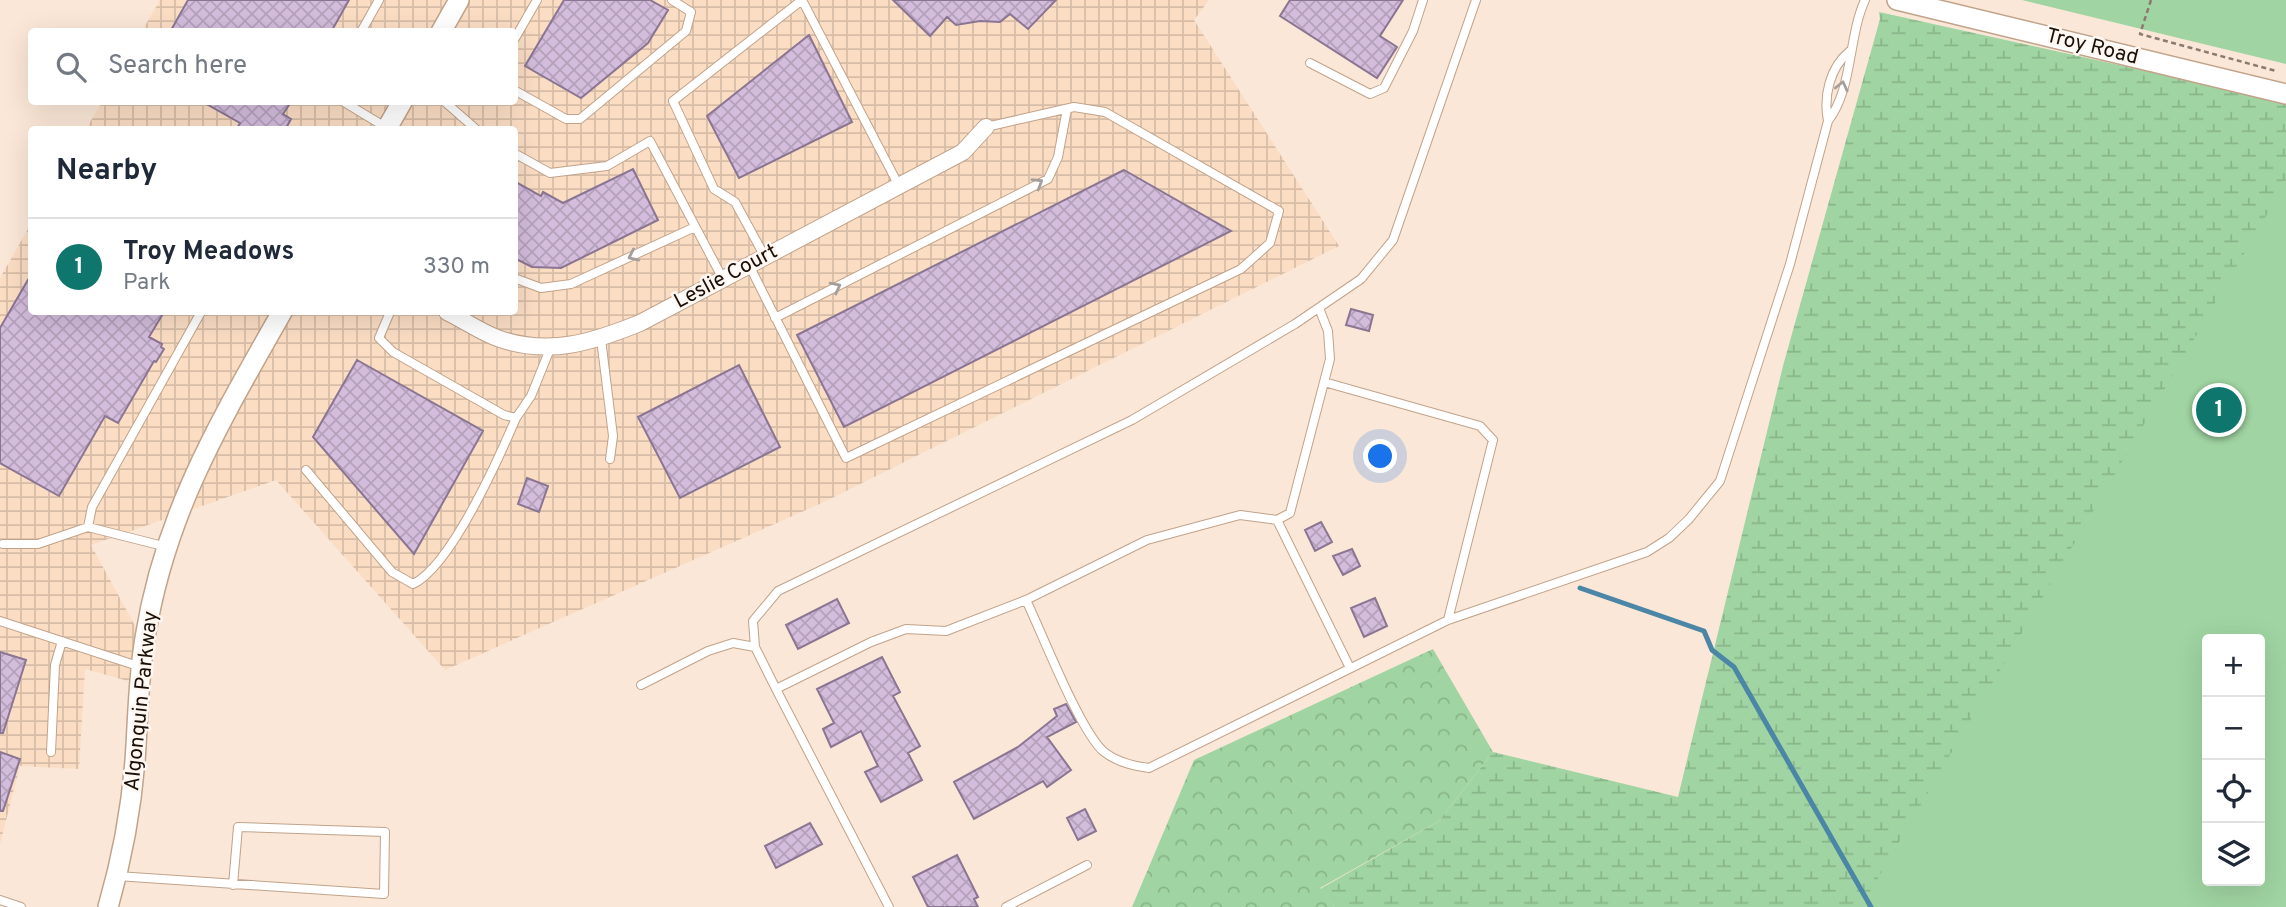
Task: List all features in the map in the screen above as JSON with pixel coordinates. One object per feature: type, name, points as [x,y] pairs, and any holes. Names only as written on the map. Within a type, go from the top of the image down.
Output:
[{"type":"street","points":[[444,28],[459,0]]},
{"type":"street","name":"Troy Road","points":[[1898,0],[2286,94]]},
{"type":"street","points":[[388,126],[400,105]]},
{"type":"street","name":"Leslie Court","points":[[453,315],[499,339],[550,349],[601,339],[640,323],[963,152],[986,127]]},
{"type":"street","name":"Algonquin Parkway","points":[[108,907],[117,876],[132,793],[141,667],[150,610],[167,547],[198,463],[280,315]]},
{"type":"lane","points":[[363,28],[379,0]]},
{"type":"lane","points":[[518,33],[537,0]]},
{"type":"lane","points":[[518,92],[566,119],[580,119],[686,31],[691,12],[672,0]]},
{"type":"lane","points":[[765,257],[735,202],[714,189],[673,100],[802,0],[900,186]]},
{"type":"lane","points":[[1310,63],[1370,94],[1384,88],[1413,31],[1423,0]]},
{"type":"lane","points":[[889,907],[755,647],[753,621],[778,591],[1121,426],[1319,308],[1361,279],[1392,240],[1476,0]]},
{"type":"lane","points":[[1026,600],[1090,734],[1103,750],[1133,766],[1149,768],[1448,620],[1647,552],[1669,538],[1705,501],[1720,481],[1790,264],[1828,121],[1838,104],[1865,0]]},
{"type":"lane","points":[[1828,121],[1827,95],[1837,62],[1850,51]]},
{"type":"lane","points":[[349,105],[381,126]]},
{"type":"lane","points":[[448,105],[472,126]]},
{"type":"lane","points":[[749,265],[846,458],[1241,269],[1270,243],[1279,211],[1105,113],[1067,109],[986,127]]},
{"type":"lane","points":[[775,318],[1048,179],[1058,157],[1067,109]]},
{"type":"lane","points":[[518,155],[550,173],[607,166],[650,141],[723,279]]},
{"type":"lane","points":[[518,279],[541,288],[571,284],[695,227]]},
{"type":"lane","points":[[776,689],[894,633],[906,629],[946,631],[1026,600],[1147,540],[1240,515],[1277,520],[1290,513],[1330,359],[1328,331],[1319,308]]},
{"type":"lane","points":[[88,527],[92,507],[199,315]]},
{"type":"lane","points":[[389,315],[379,338],[393,352],[504,415],[516,418]]},
{"type":"lane","points":[[601,339],[613,436],[610,459]]},
{"type":"lane","points":[[306,470],[392,572],[413,584],[422,580],[442,558],[495,466],[516,418],[531,396],[550,349]]},
{"type":"lane","points":[[1324,382],[1480,426],[1493,440],[1448,620]]},
{"type":"lane","points":[[1277,520],[1350,668]]},
{"type":"lane","points":[[3,544],[38,544],[88,527],[167,547]]},
{"type":"lane","points":[[0,621],[141,667]]},
{"type":"lane","points":[[51,752],[55,665],[62,641]]},
{"type":"lane","points":[[641,685],[708,651],[733,643],[755,647]]},
{"type":"lane","points":[[117,876],[233,885],[384,894],[385,832],[238,827],[233,885]]},
{"type":"lane","points":[[1006,907],[1087,865]]},
{"type":"lane","points":[[0,900],[21,907]]},
{"type":"path","points":[[2151,0],[2140,34],[2286,74]]},
{"type":"shaded area","points":[[160,0],[1209,0],[1194,20],[1339,246],[822,503],[445,670],[276,480],[91,545],[146,646],[142,685],[85,669],[79,769],[20,766],[0,844],[0,278],[28,229],[28,315],[518,315],[518,126],[88,126],[100,105],[518,105],[518,28],[144,28]]},
{"type":"green space","points":[[2022,0],[2286,0],[2286,64]]},
{"type":"green space","points":[[1879,12],[2286,102],[2286,907],[1334,907],[1320,889],[1439,821],[1493,752],[1678,797],[1783,366],[1880,19]]},
{"type":"green space","points":[[2286,182],[2286,907],[1861,907]]},
{"type":"green space","points":[[1433,649],[1493,752],[1439,821],[1320,888],[1334,907],[1132,907],[1194,760]]},
{"type":"building","points":[[188,0],[349,0],[333,28],[172,28]]},
{"type":"building","points":[[564,0],[650,0],[668,10],[648,43],[581,98],[525,66]]},
{"type":"building","points":[[893,0],[1056,0],[1028,29],[1010,14],[1000,22],[980,21],[956,25],[947,17],[930,36]]},
{"type":"building","points":[[1290,0],[1403,0],[1380,36],[1397,47],[1377,78],[1280,16]]},
{"type":"building","points":[[809,35],[852,122],[739,178],[707,116]]},
{"type":"building","points":[[208,105],[289,105],[283,114],[291,119],[287,126],[238,126],[240,123]]},
{"type":"building","points":[[633,169],[658,220],[561,268],[532,267],[518,260],[518,183],[541,196],[543,192],[563,203]]},
{"type":"building","points":[[1124,170],[1231,231],[844,427],[797,335]]},
{"type":"building","points":[[28,280],[28,315],[162,315],[149,337],[162,344],[164,349],[156,362],[154,361],[118,423],[105,416],[59,496],[0,463],[0,328]]},
{"type":"building","points":[[1351,309],[1373,315],[1369,331],[1346,325]]},
{"type":"building","points":[[357,360],[483,431],[414,554],[313,437]]},
{"type":"building","points":[[739,365],[780,447],[680,498],[638,417]]},
{"type":"building","points":[[527,478],[548,486],[539,512],[518,504]]},
{"type":"building","points":[[1321,522],[1332,542],[1315,551],[1305,530]]},
{"type":"building","points":[[1352,549],[1360,566],[1343,575],[1333,556]]},
{"type":"building","points":[[1375,598],[1387,626],[1364,637],[1351,608]]},
{"type":"building","points":[[837,599],[849,623],[798,649],[786,625]]},
{"type":"building","points":[[0,652],[26,660],[3,733],[0,733]]},
{"type":"building","points":[[882,657],[900,692],[893,696],[920,746],[908,753],[922,780],[881,802],[865,772],[878,766],[861,731],[831,747],[823,729],[834,723],[817,689]]},
{"type":"building","points":[[1066,704],[1076,722],[1047,737],[1071,770],[1047,787],[1043,781],[974,819],[954,782],[1018,747],[1057,716],[1054,709]]},
{"type":"building","points":[[0,752],[20,759],[3,811],[0,811]]},
{"type":"building","points":[[1085,809],[1096,831],[1078,840],[1067,818]]},
{"type":"building","points":[[810,823],[822,844],[776,868],[765,846]]},
{"type":"building","points":[[957,855],[978,897],[974,899],[978,907],[928,907],[913,877]]},
{"type":"waterway","points":[[1580,588],[1704,631],[1712,650],[1734,667],[1871,907]]},
{"type":"place","name":"Troy Meadows","points":[[2219,410]]}]
